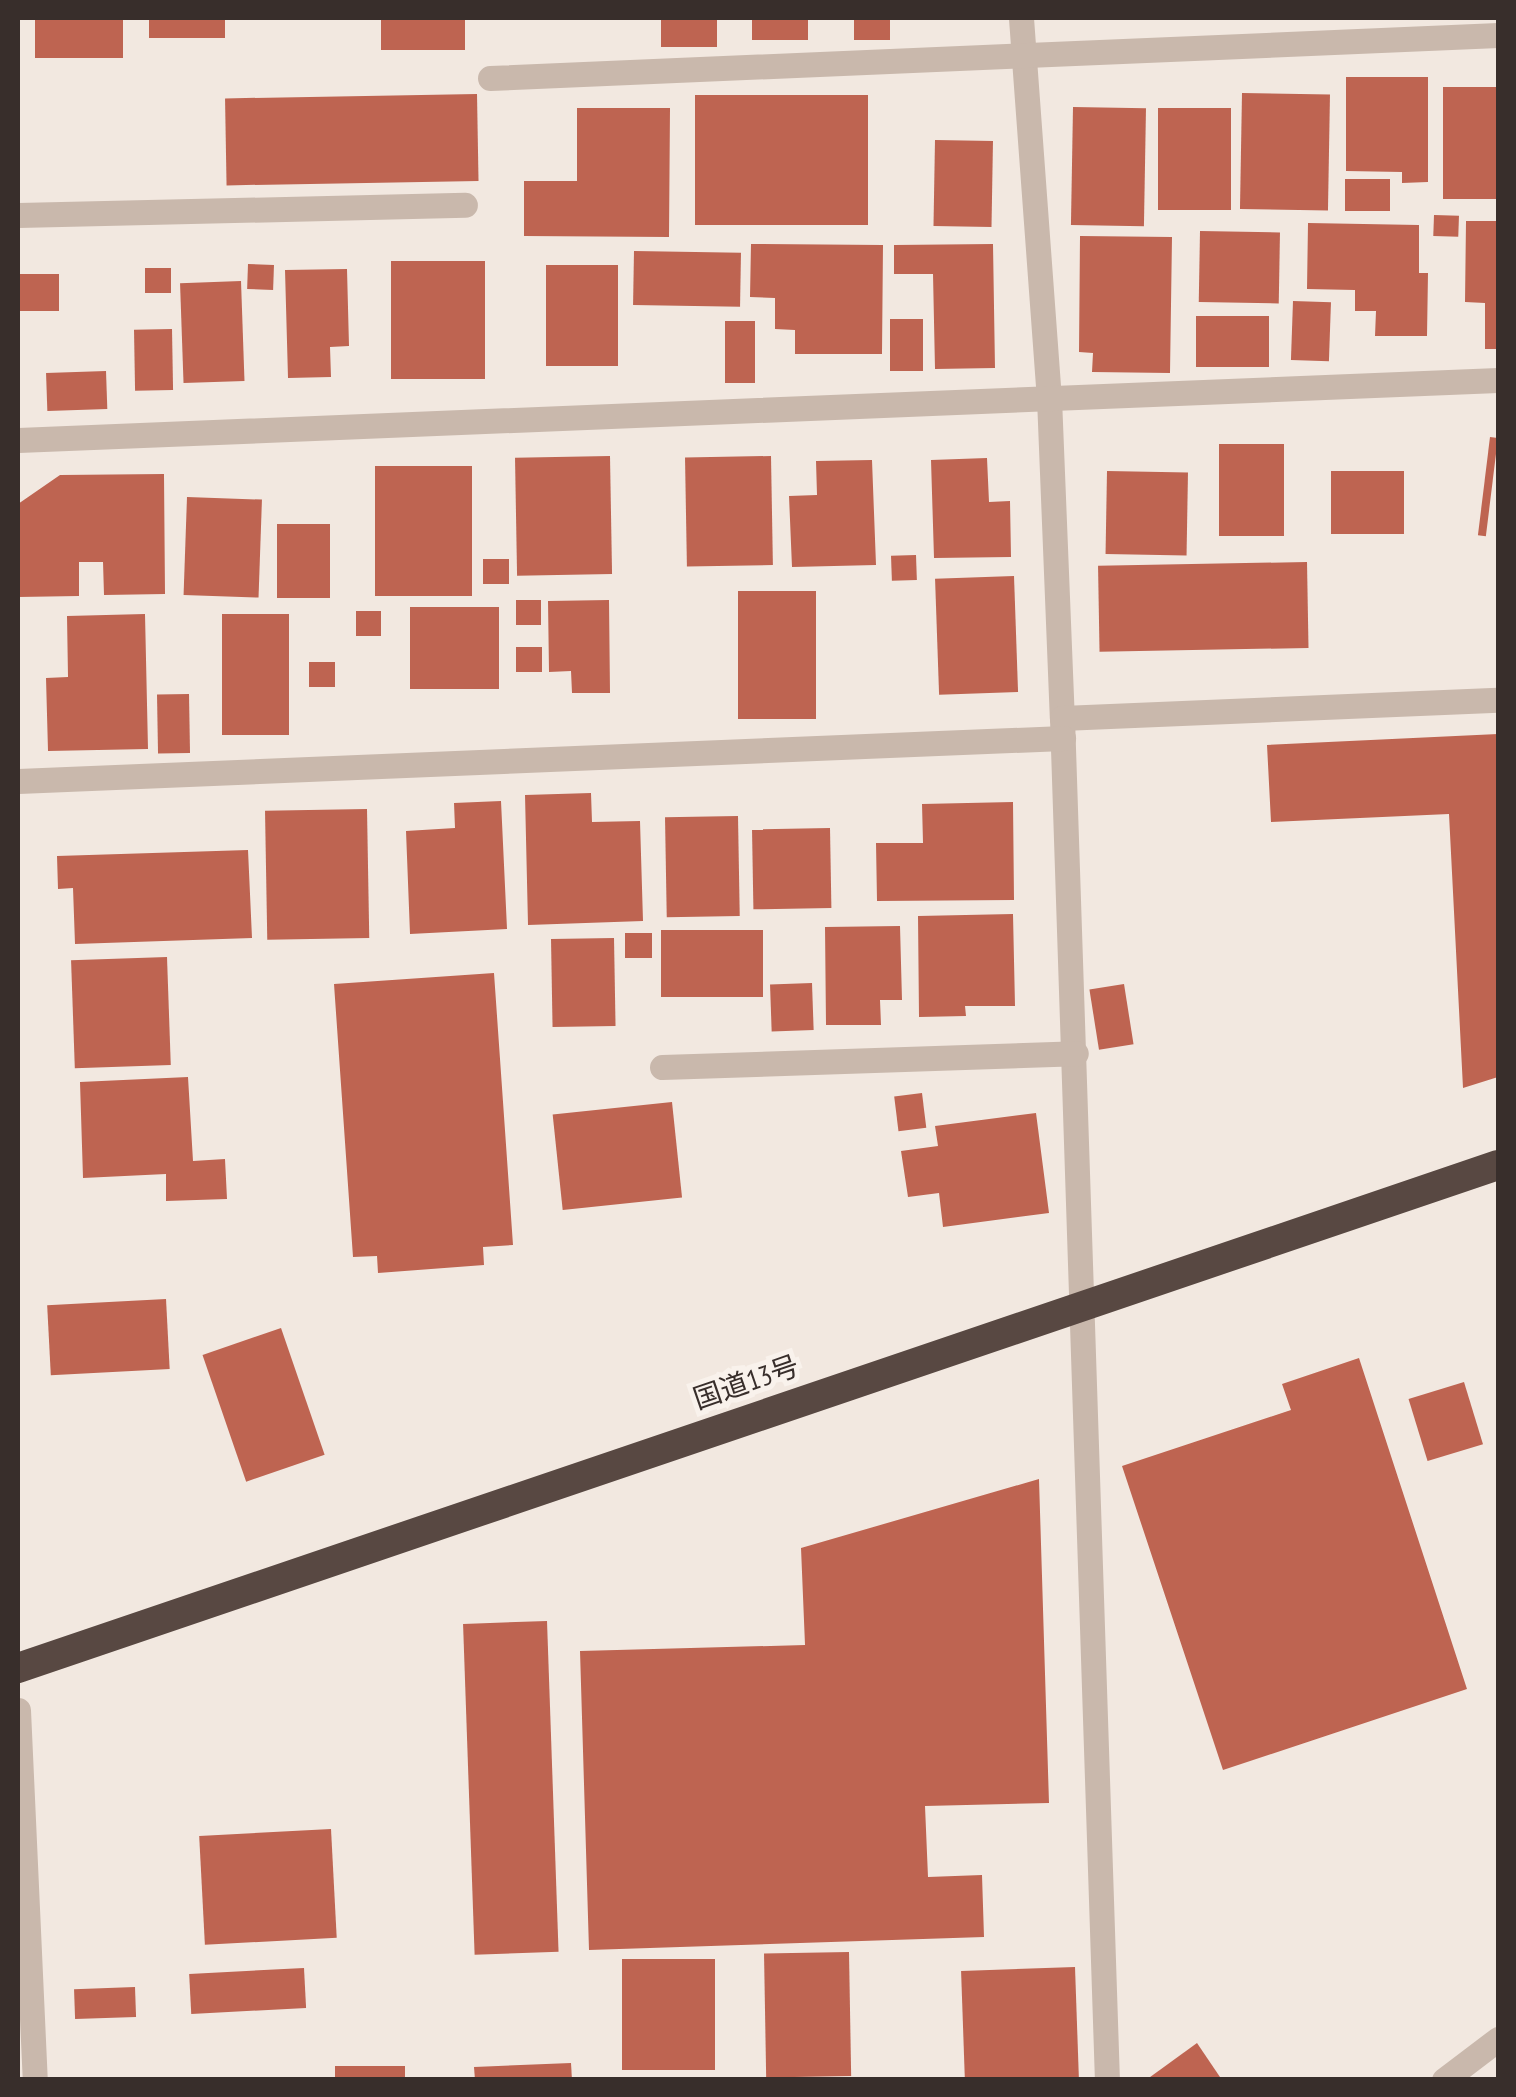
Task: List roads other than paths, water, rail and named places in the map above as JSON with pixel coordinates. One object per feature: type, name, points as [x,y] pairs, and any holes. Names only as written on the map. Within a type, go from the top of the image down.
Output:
[{"type":"highway","name":"国道13号","points":[[18,1668],[1498,1165]]},
{"type":"street","points":[[1021,18],[1049,398],[1063,728],[1086,1306],[1107,2080]]},
{"type":"street","points":[[490,78],[1498,36]]},
{"type":"street","points":[[18,215],[466,205]]},
{"type":"street","points":[[18,440],[1498,380]]},
{"type":"street","points":[[18,781],[1063,728],[1498,700]]},
{"type":"street","points":[[662,1067],[1076,1053]]},
{"type":"street","points":[[18,1710],[35,2080]]},
{"type":"street","points":[[1444,2080],[1498,2039]]}]
